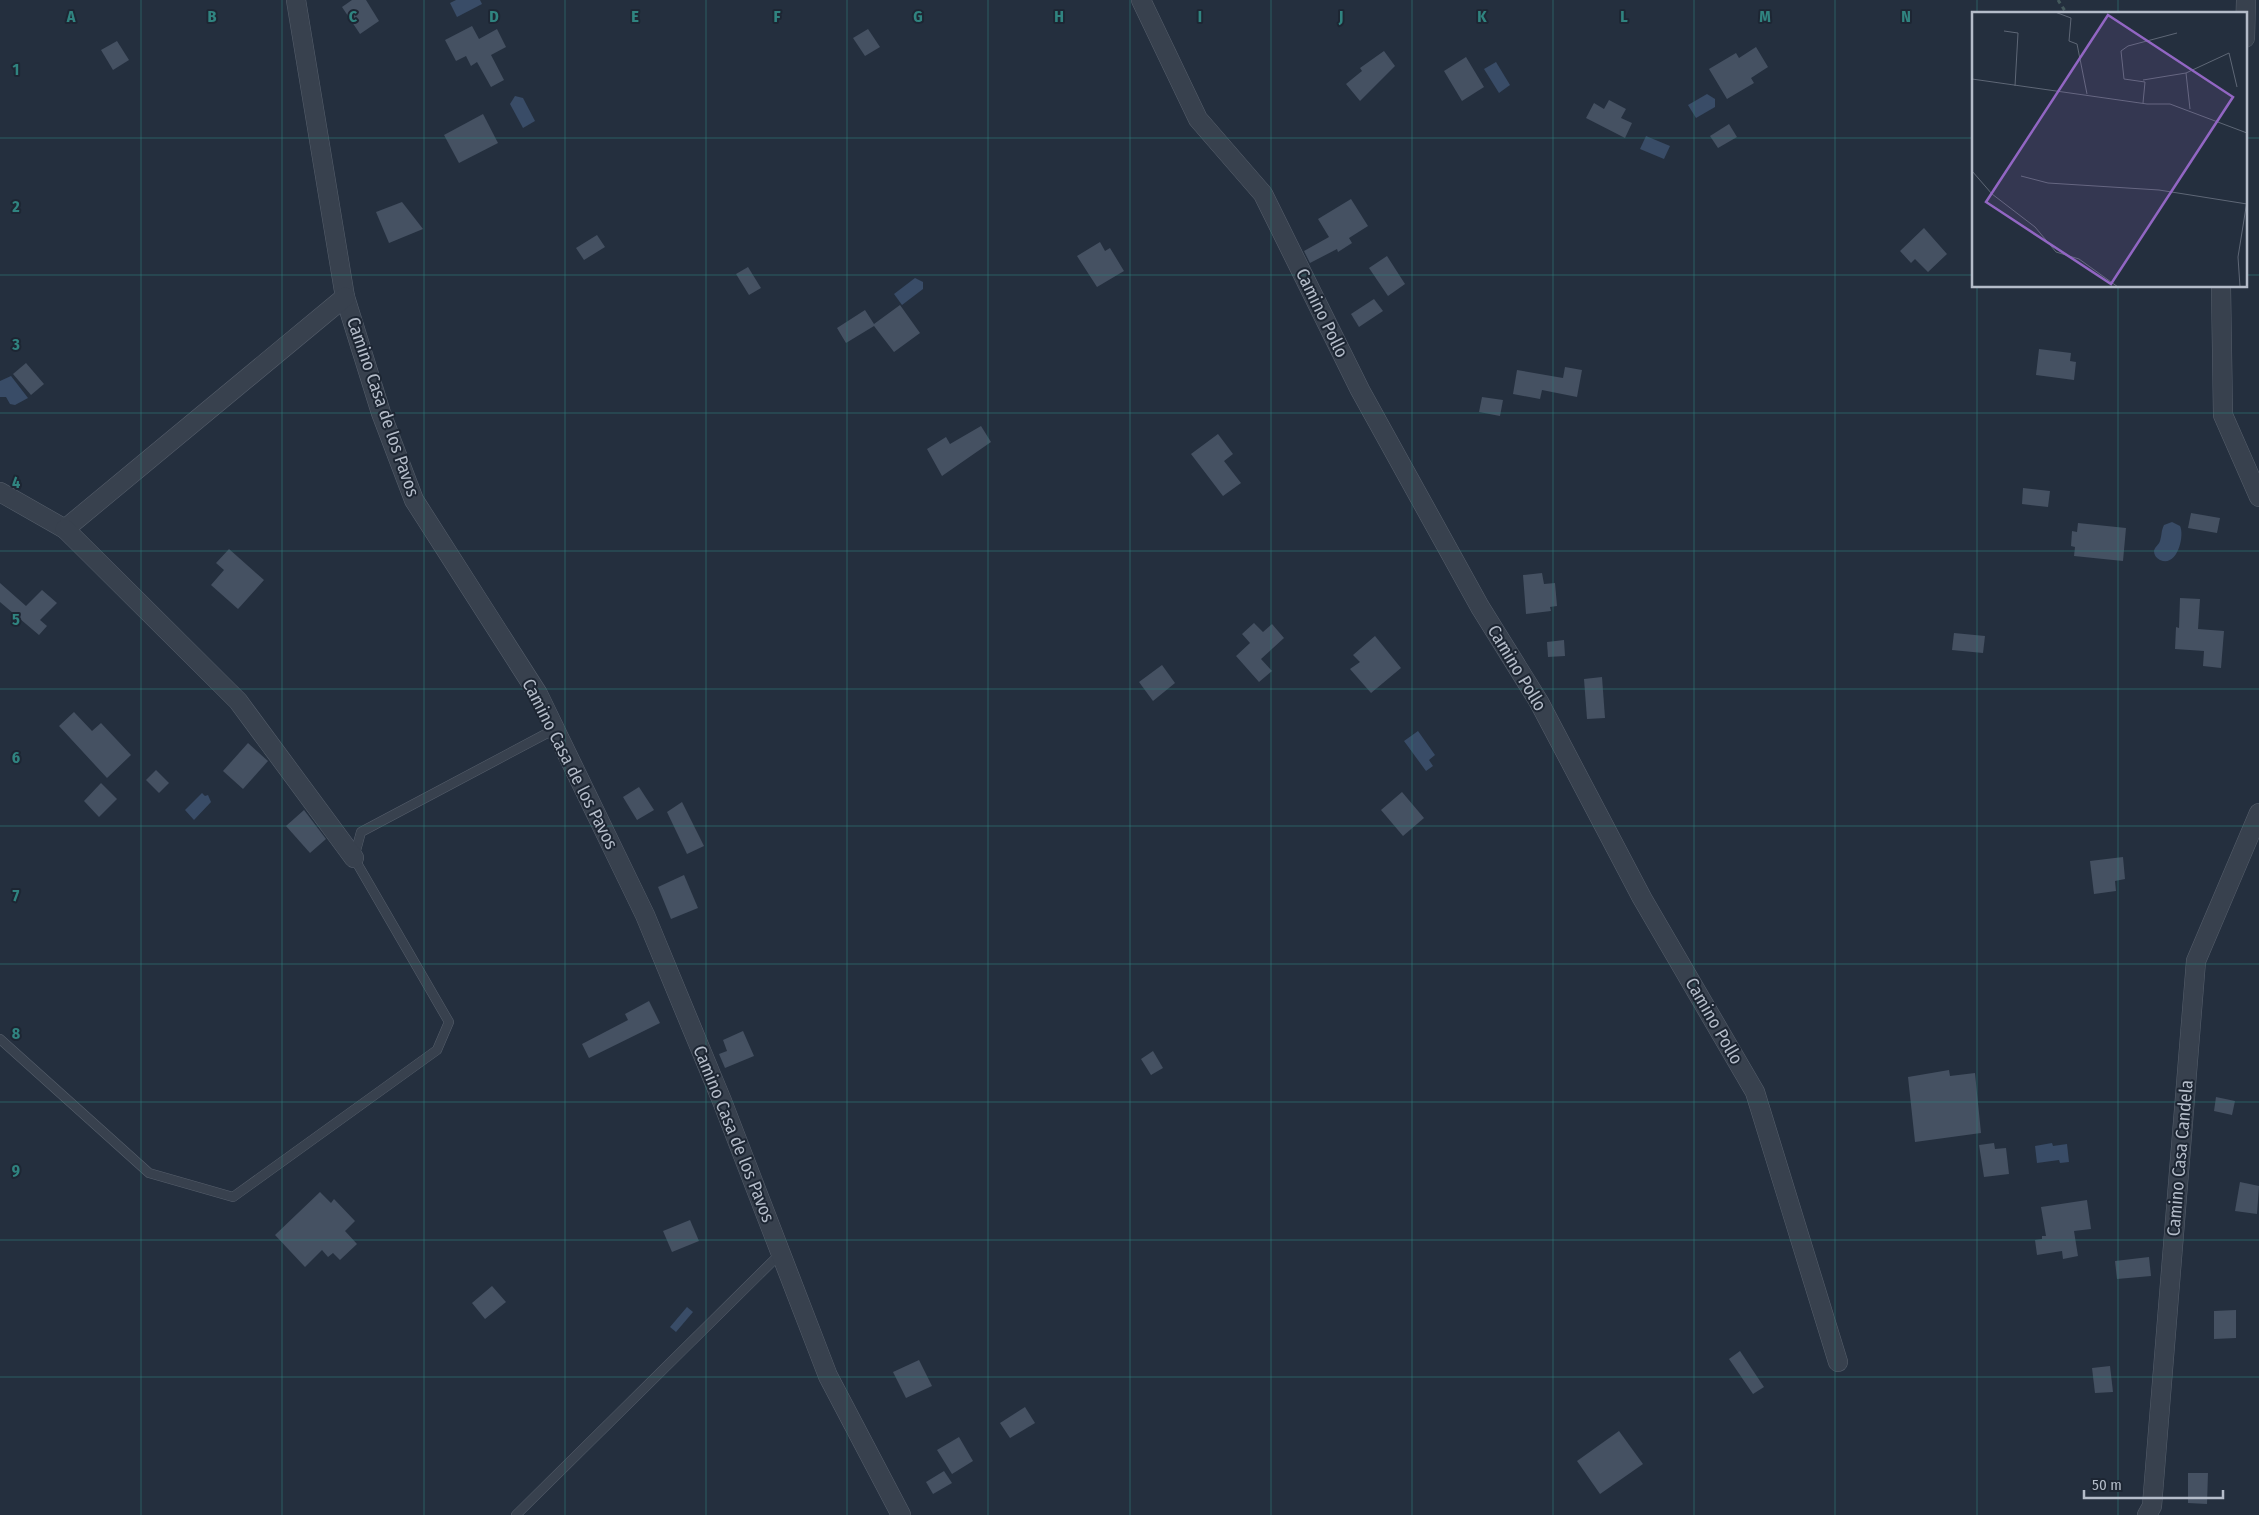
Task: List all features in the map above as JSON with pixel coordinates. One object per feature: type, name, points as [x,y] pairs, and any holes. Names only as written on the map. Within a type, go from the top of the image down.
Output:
[{"type":"street","name":"Camino Casa de los Pavos","points":[[296,0],[345,297],[381,413],[414,500],[538,694],[645,915],[722,1101],[828,1376],[901,1515]]},
{"type":"street","name":"Camino Pollo","points":[[1141,0],[1198,119],[1263,194],[1360,390],[1480,607],[1538,702],[1642,898],[1755,1092],[1838,1362]]},
{"type":"street","points":[[2221,288],[2223,415],[2259,496]]},
{"type":"street","points":[[65,529],[345,297]]},
{"type":"street","points":[[0,492],[65,529],[238,701],[354,858]]},
{"type":"street","name":"Camino Casa Candela","points":[[2147,1515],[2152,1506],[2196,961],[2259,813]]},
{"type":"lane","points":[[0,1039],[150,1173],[233,1197],[437,1050],[449,1022],[354,858],[361,832],[555,729]]},
{"type":"lane","points":[[516,1515],[781,1253]]},
{"type":"path","points":[[2058,0],[2066,12]]},
{"type":"water","points":[[456,0],[480,0],[482,4],[457,17],[450,3]]},
{"type":"water","points":[[1496,62],[1510,85],[1499,93],[1484,69]]},
{"type":"water","points":[[1707,94],[1715,99],[1715,107],[1696,118],[1688,105]]},
{"type":"water","points":[[515,96],[523,98],[535,121],[523,128],[510,104]]},
{"type":"water","points":[[1646,136],[1670,146],[1664,159],[1640,149]]},
{"type":"water","points":[[915,278],[923,282],[923,289],[902,305],[894,294]]},
{"type":"water","points":[[11,376],[28,398],[15,405],[10,404],[6,397],[0,397],[0,381]]},
{"type":"water","points":[[2172,522],[2180,526],[2181,537],[2178,550],[2171,559],[2166,561],[2160,560],[2156,557],[2154,551],[2164,525]]},
{"type":"water","points":[[1418,731],[1435,755],[1429,760],[1433,766],[1426,771],[1404,741]]},
{"type":"water","points":[[202,793],[205,796],[208,795],[211,802],[194,820],[185,810]]},
{"type":"water","points":[[2052,1143],[2053,1146],[2067,1144],[2069,1162],[2060,1163],[2059,1160],[2037,1163],[2035,1146]]},
{"type":"water","points":[[687,1307],[693,1312],[676,1332],[670,1327]]},
{"type":"building","points":[[352,0],[366,0],[379,21],[360,34],[342,7]]},
{"type":"building","points":[[472,26],[479,39],[497,29],[506,47],[491,55],[504,80],[491,87],[477,62],[471,66],[466,56],[456,61],[445,40]]},
{"type":"building","points":[[868,29],[880,47],[865,56],[853,38]]},
{"type":"building","points":[[117,41],[129,60],[113,70],[101,50]]},
{"type":"building","points":[[1756,47],[1768,67],[1751,78],[1754,83],[1727,99],[1709,69],[1736,53],[1739,58]]},
{"type":"building","points":[[1384,51],[1395,66],[1360,101],[1346,84],[1362,71],[1360,68]]},
{"type":"building","points":[[1466,57],[1484,87],[1462,101],[1444,71]]},
{"type":"building","points":[[1609,100],[1626,109],[1621,118],[1632,123],[1625,138],[1586,118],[1594,103],[1604,109]]},
{"type":"building","points":[[483,114],[498,143],[459,163],[444,135]]},
{"type":"building","points":[[1729,124],[1737,137],[1718,148],[1710,136]]},
{"type":"building","points":[[1351,199],[1368,226],[1349,238],[1352,243],[1338,252],[1337,249],[1310,263],[1304,251],[1329,237],[1318,219]]},
{"type":"building","points":[[402,202],[423,229],[389,243],[376,212]]},
{"type":"building","points":[[1924,228],[1947,254],[1928,272],[1915,259],[1911,263],[1900,251]]},
{"type":"building","points":[[597,235],[605,247],[584,260],[576,248]]},
{"type":"building","points":[[1100,242],[1105,251],[1110,248],[1124,271],[1097,287],[1077,256]]},
{"type":"building","points":[[1387,256],[1405,284],[1388,296],[1369,268]]},
{"type":"building","points":[[748,267],[761,288],[749,295],[736,274]]},
{"type":"building","points":[[1374,299],[1383,311],[1359,327],[1351,314]]},
{"type":"building","points":[[900,305],[920,333],[894,352],[874,326],[846,343],[837,328],[865,310],[874,324]]},
{"type":"building","points":[[2039,349],[2071,353],[2070,361],[2076,362],[2074,380],[2036,375]]},
{"type":"building","points":[[26,363],[44,384],[31,395],[13,374]]},
{"type":"building","points":[[1565,367],[1582,370],[1577,397],[1542,390],[1540,399],[1513,394],[1517,370],[1563,378]]},
{"type":"building","points":[[1482,397],[1503,400],[1500,416],[1479,412]]},
{"type":"building","points":[[981,426],[991,442],[942,476],[927,449],[946,437],[950,444]]},
{"type":"building","points":[[1218,434],[1233,454],[1224,461],[1241,483],[1223,496],[1191,454]]},
{"type":"building","points":[[2023,488],[2050,491],[2048,507],[2022,504]]},
{"type":"building","points":[[2191,513],[2220,518],[2217,533],[2188,528]]},
{"type":"building","points":[[2078,523],[2126,528],[2123,561],[2074,556],[2075,547],[2071,546],[2072,531],[2077,532]]},
{"type":"building","points":[[229,549],[264,580],[238,609],[211,585],[224,570],[216,563]]},
{"type":"building","points":[[1542,573],[1544,584],[1555,583],[1557,606],[1550,607],[1551,611],[1526,614],[1523,575]]},
{"type":"building","points":[[0,583],[26,606],[42,590],[57,603],[40,620],[47,626],[39,635],[0,602]]},
{"type":"building","points":[[2180,598],[2200,599],[2198,629],[2224,631],[2221,668],[2203,666],[2204,651],[2175,649],[2176,627],[2179,628]]},
{"type":"building","points":[[1254,623],[1263,632],[1272,624],[1284,638],[1261,659],[1272,671],[1259,682],[1236,656],[1250,643],[1242,634]]},
{"type":"building","points":[[1954,633],[1985,636],[1983,653],[1952,650]]},
{"type":"building","points":[[1375,636],[1401,668],[1371,693],[1350,669],[1360,662],[1353,655]]},
{"type":"building","points":[[1564,640],[1565,656],[1548,657],[1547,642]]},
{"type":"building","points":[[1162,665],[1175,683],[1153,701],[1139,682]]},
{"type":"building","points":[[1602,677],[1605,718],[1587,719],[1584,679]]},
{"type":"building","points":[[74,712],[92,731],[101,723],[131,755],[107,778],[59,726]]},
{"type":"building","points":[[248,743],[268,761],[243,789],[223,771]]},
{"type":"building","points":[[156,770],[169,783],[159,793],[146,780]]},
{"type":"building","points":[[101,783],[117,799],[99,817],[84,801]]},
{"type":"building","points":[[639,787],[654,810],[637,820],[623,797]]},
{"type":"building","points":[[1402,792],[1424,818],[1403,836],[1381,810]]},
{"type":"building","points":[[682,802],[704,846],[687,854],[667,812]]},
{"type":"building","points":[[304,810],[326,839],[310,853],[286,826]]},
{"type":"building","points":[[2123,857],[2125,879],[2115,881],[2116,891],[2094,894],[2090,861]]},
{"type":"building","points":[[684,875],[698,908],[671,919],[658,887]]},
{"type":"building","points":[[649,1001],[660,1023],[589,1058],[582,1044],[628,1020],[625,1014]]},
{"type":"building","points":[[743,1031],[754,1056],[725,1068],[719,1054],[727,1051],[723,1040]]},
{"type":"building","points":[[1153,1051],[1163,1068],[1151,1075],[1141,1059]]},
{"type":"building","points":[[1949,1070],[1950,1076],[1975,1073],[1981,1133],[1915,1142],[1908,1077]]},
{"type":"building","points":[[2216,1097],[2235,1101],[2232,1115],[2214,1111]]},
{"type":"building","points":[[1994,1143],[1995,1149],[2006,1148],[2009,1174],[1984,1177],[1979,1145]]},
{"type":"building","points":[[2240,1182],[2259,1186],[2257,1214],[2235,1211]]},
{"type":"building","points":[[320,1192],[331,1203],[334,1199],[355,1221],[345,1231],[357,1244],[340,1260],[333,1253],[328,1257],[322,1250],[305,1267],[275,1235]]},
{"type":"building","points":[[2087,1200],[2091,1229],[2074,1231],[2078,1256],[2063,1259],[2062,1251],[2037,1255],[2035,1240],[2046,1236],[2041,1207]]},
{"type":"building","points":[[690,1220],[699,1241],[672,1252],[663,1231]]},
{"type":"building","points":[[2149,1257],[2151,1276],[2117,1279],[2115,1261]]},
{"type":"building","points":[[492,1286],[506,1302],[485,1319],[472,1303]]},
{"type":"building","points":[[2236,1310],[2236,1338],[2214,1339],[2214,1311]]},
{"type":"building","points":[[1740,1351],[1764,1387],[1753,1394],[1729,1359]]},
{"type":"building","points":[[919,1360],[932,1386],[906,1398],[893,1372]]},
{"type":"building","points":[[2110,1366],[2113,1392],[2095,1393],[2092,1368]]},
{"type":"building","points":[[1025,1407],[1035,1423],[1010,1438],[1000,1423]]},
{"type":"building","points":[[1619,1431],[1643,1464],[1600,1494],[1577,1461]]},
{"type":"building","points":[[959,1437],[973,1461],[952,1474],[937,1450]]},
{"type":"building","points":[[944,1471],[952,1483],[933,1494],[926,1482]]},
{"type":"building","points":[[2188,1473],[2208,1473],[2207,1504],[2188,1503]]}]
